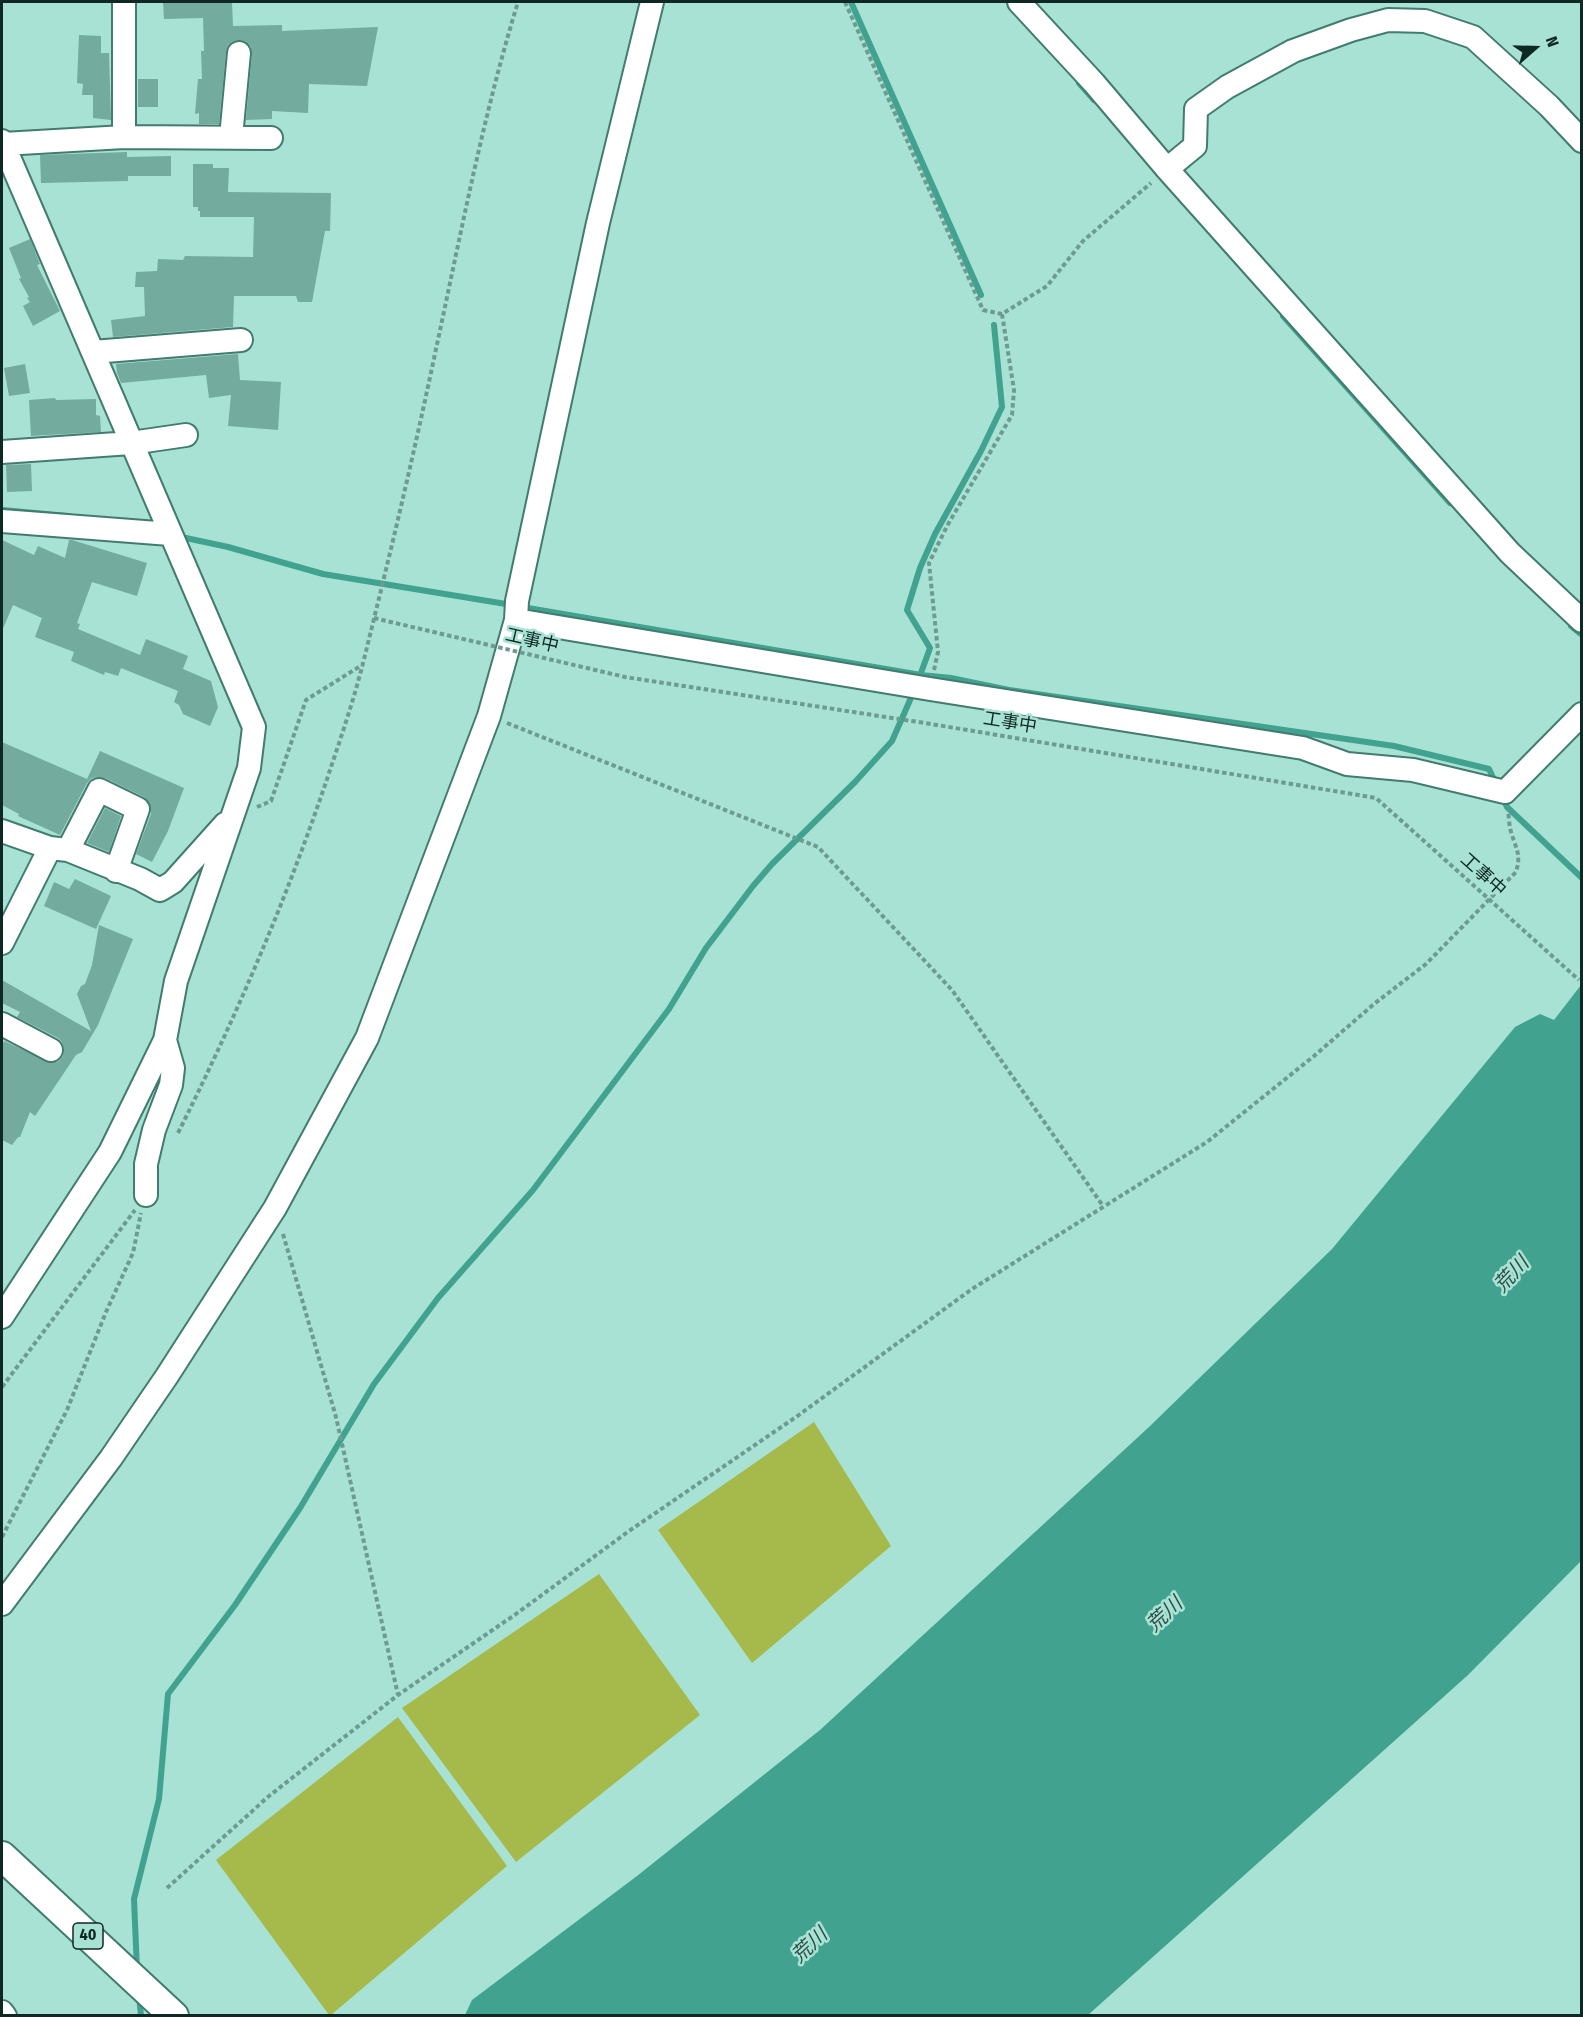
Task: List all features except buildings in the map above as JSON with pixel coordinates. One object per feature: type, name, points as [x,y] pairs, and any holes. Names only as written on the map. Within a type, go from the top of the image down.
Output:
[{"type":"main road","name":"40","points":[[2,1856],[174,2016]]},
{"type":"street","points":[[124,2],[124,137]]},
{"type":"street","points":[[2,1604],[117,1449],[276,1208],[367,1038],[489,716],[516,613],[598,223],[652,2]]},
{"type":"street","points":[[1019,2],[1094,83],[1167,169],[1510,553],[1581,621]]},
{"type":"street","points":[[1167,169],[1195,146],[1196,109],[1227,87],[1293,51],[1351,30],[1388,20],[1425,21],[1473,37],[1549,106],[1581,141]]},
{"type":"street","points":[[231,138],[239,53]]},
{"type":"street","points":[[2,1317],[110,1152],[165,1040],[176,981],[249,768],[254,727],[2,147],[124,137],[271,138]]},
{"type":"street","points":[[93,352],[241,340]]},
{"type":"street","points":[[2,452],[131,443],[186,435]]},
{"type":"street","points":[[2,521],[170,534]]},
{"type":"street","points":[[516,613],[902,685],[1303,748],[1347,765],[1413,770],[1495,789],[1581,714]]},
{"type":"street","points":[[2,943],[59,849],[99,790],[138,809],[116,871]]},
{"type":"street","points":[[2,831],[140,879],[160,890],[173,882],[231,818]]},
{"type":"street","points":[[2,1024],[51,1050]]},
{"type":"street","points":[[146,1195],[146,1164],[154,1130],[171,1085],[173,1068],[165,1040]]},
{"type":"street","points":[[2,2012],[5,2016]]},
{"type":"path","points":[[178,1133],[257,965],[308,837],[347,720],[424,409],[488,107],[518,2]]},
{"type":"path","points":[[845,2],[983,310],[1002,314],[1047,286],[1083,241],[1167,169]]},
{"type":"path","points":[[936,663],[938,651],[929,563],[947,526],[1012,415],[1014,390],[1002,314]]},
{"type":"path","name":"工事中","points":[[374,618],[625,677],[925,723],[1376,798],[1579,980]]},
{"type":"path","points":[[231,818],[271,801],[306,700],[362,664]]},
{"type":"path","points":[[489,716],[818,847],[952,990],[1103,1206]]},
{"type":"path","points":[[167,1888],[269,1796],[398,1695],[516,1614],[629,1531],[796,1418],[972,1289],[1207,1142],[1426,964],[1516,872],[1519,861],[1518,849],[1510,826]]},
{"type":"path","points":[[2,1387],[146,1195]]},
{"type":"path","points":[[2,1537],[67,1410],[106,1312],[133,1253],[146,1195]]},
{"type":"path","points":[[276,1208],[337,1423],[398,1695]]},
{"type":"green space","points":[[814,1422],[891,1546],[752,1663],[658,1530]]},
{"type":"green space","points":[[599,1574],[700,1715],[516,1862],[402,1708]]},
{"type":"green space","points":[[398,1717],[507,1866],[329,2015],[216,1860]]},
{"type":"water","name":"荒川","points":[[1581,985],[1581,1561],[1468,1675],[1088,2015],[465,2015],[472,2000],[637,1876],[820,1730],[1149,1427],[1332,1249],[1515,1027],[1540,1014],[1554,1020]]},
{"type":"waterway","points":[[851,2],[981,295]]},
{"type":"waterway","points":[[1079,83],[1094,100]]},
{"type":"waterway","points":[[1283,316],[1450,503]]},
{"type":"waterway","points":[[918,681],[930,648],[907,610],[920,568],[935,534],[981,451],[1002,407],[994,325]]},
{"type":"waterway","points":[[2,510],[68,516]]},
{"type":"waterway","points":[[186,538],[228,547],[323,574],[512,605]]},
{"type":"waterway","points":[[522,607],[921,675],[951,678],[1009,690],[1394,746],[1489,769],[1496,784]]},
{"type":"waterway","points":[[1571,626],[1582,635]]},
{"type":"waterway","points":[[137,1970],[134,1899],[159,1799],[168,1694],[235,1605],[300,1508],[374,1384],[438,1298],[533,1190],[669,1009],[706,948],[753,886],[892,741],[914,691]]},
{"type":"waterway","points":[[1502,796],[1507,807],[1582,878]]},
{"type":"waterway","points":[[139,1995],[141,2016]]}]
